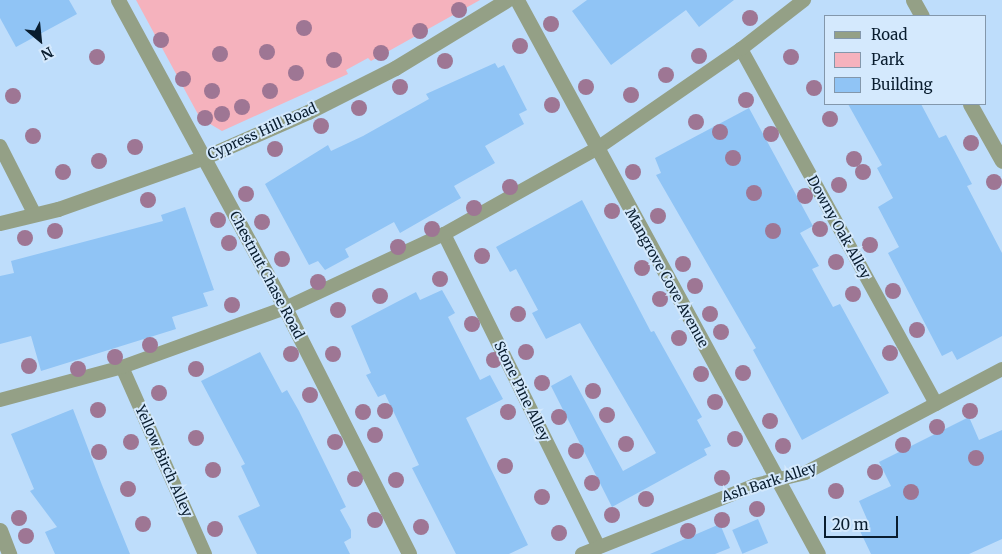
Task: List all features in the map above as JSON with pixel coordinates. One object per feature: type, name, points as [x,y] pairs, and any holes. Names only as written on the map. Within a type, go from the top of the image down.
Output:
[{"type":"street","name":"Chestnut Chase Road","points":[[118,0],[205,157],[409,554]]},
{"type":"street","name":"Cypress Hill Road","points":[[0,223],[35,215],[205,157],[395,68],[507,0]]},
{"type":"street","name":"Mangrove Cove Avenue","points":[[517,0],[596,149],[818,554]]},
{"type":"street","points":[[913,0],[921,15]]},
{"type":"street","points":[[971,105],[1002,161]]},
{"type":"street","points":[[0,530],[10,554]]},
{"type":"lane","points":[[0,400],[122,367],[284,308],[444,234],[596,149],[742,49],[804,0]]},
{"type":"lane","name":"Downy Oak Alley","points":[[742,49],[936,404]]},
{"type":"lane","points":[[0,146],[35,215]]},
{"type":"lane","name":"Stone Pine Alley","points":[[444,234],[599,547]]},
{"type":"lane","name":"Yellow Birch Alley","points":[[122,367],[205,554]]},
{"type":"lane","name":"Ash Bark Alley","points":[[582,554],[778,479],[806,473],[1002,369]]},
{"type":"green space","points":[[136,0],[480,0],[371,61],[368,58],[346,70],[348,74],[222,131],[200,118]]},
{"type":"building","points":[[0,0],[69,0],[77,14],[16,47],[0,18]]},
{"type":"building","points":[[587,0],[734,0],[699,27],[686,10],[611,65],[572,11]]},
{"type":"building","points":[[495,63],[498,68],[504,65],[527,110],[519,114],[524,124],[485,146],[495,163],[454,186],[461,198],[400,233],[394,222],[345,249],[349,257],[325,270],[318,261],[309,265],[265,184],[328,145],[331,151],[363,136],[429,99],[426,94]]},
{"type":"building","points":[[849,105],[922,105],[939,138],[946,135],[972,184],[967,186],[1002,253],[1002,336],[957,360],[952,351],[942,356],[888,253],[899,247],[878,207],[893,198],[877,168],[882,165]]},
{"type":"building","points":[[749,108],[813,226],[800,233],[819,266],[812,269],[833,307],[840,304],[889,393],[802,440],[753,350],[756,348],[656,175],[661,173],[655,158]]},
{"type":"building","points":[[582,200],[651,332],[654,331],[702,417],[697,420],[711,446],[704,449],[707,455],[612,507],[551,386],[571,375],[623,471],[656,453],[580,323],[546,339],[532,313],[538,310],[516,269],[510,272],[496,247]]},
{"type":"building","points":[[185,207],[214,290],[203,293],[208,306],[172,317],[176,329],[41,371],[31,336],[0,344],[0,276],[14,273],[11,261],[163,221],[161,215]]},
{"type":"building","points":[[442,290],[455,313],[448,317],[480,380],[490,375],[503,399],[466,418],[528,545],[509,554],[456,554],[412,468],[419,465],[385,394],[378,397],[366,375],[371,373],[351,326],[416,292],[420,300]]},
{"type":"building","points":[[260,352],[282,393],[287,390],[299,411],[346,507],[340,510],[351,530],[351,538],[344,542],[350,554],[257,554],[238,516],[260,506],[241,466],[245,464],[201,381]]},
{"type":"building","points":[[73,409],[130,554],[55,554],[45,532],[57,527],[30,491],[34,489],[11,434]]},
{"type":"building","points":[[969,417],[979,440],[1002,430],[1002,539],[969,554],[871,554],[860,531],[870,526],[859,501],[891,486],[879,462]]},
{"type":"building","points":[[758,519],[768,543],[742,554],[732,530]]},
{"type":"building","points":[[720,524],[730,548],[715,554],[650,554]]}]
